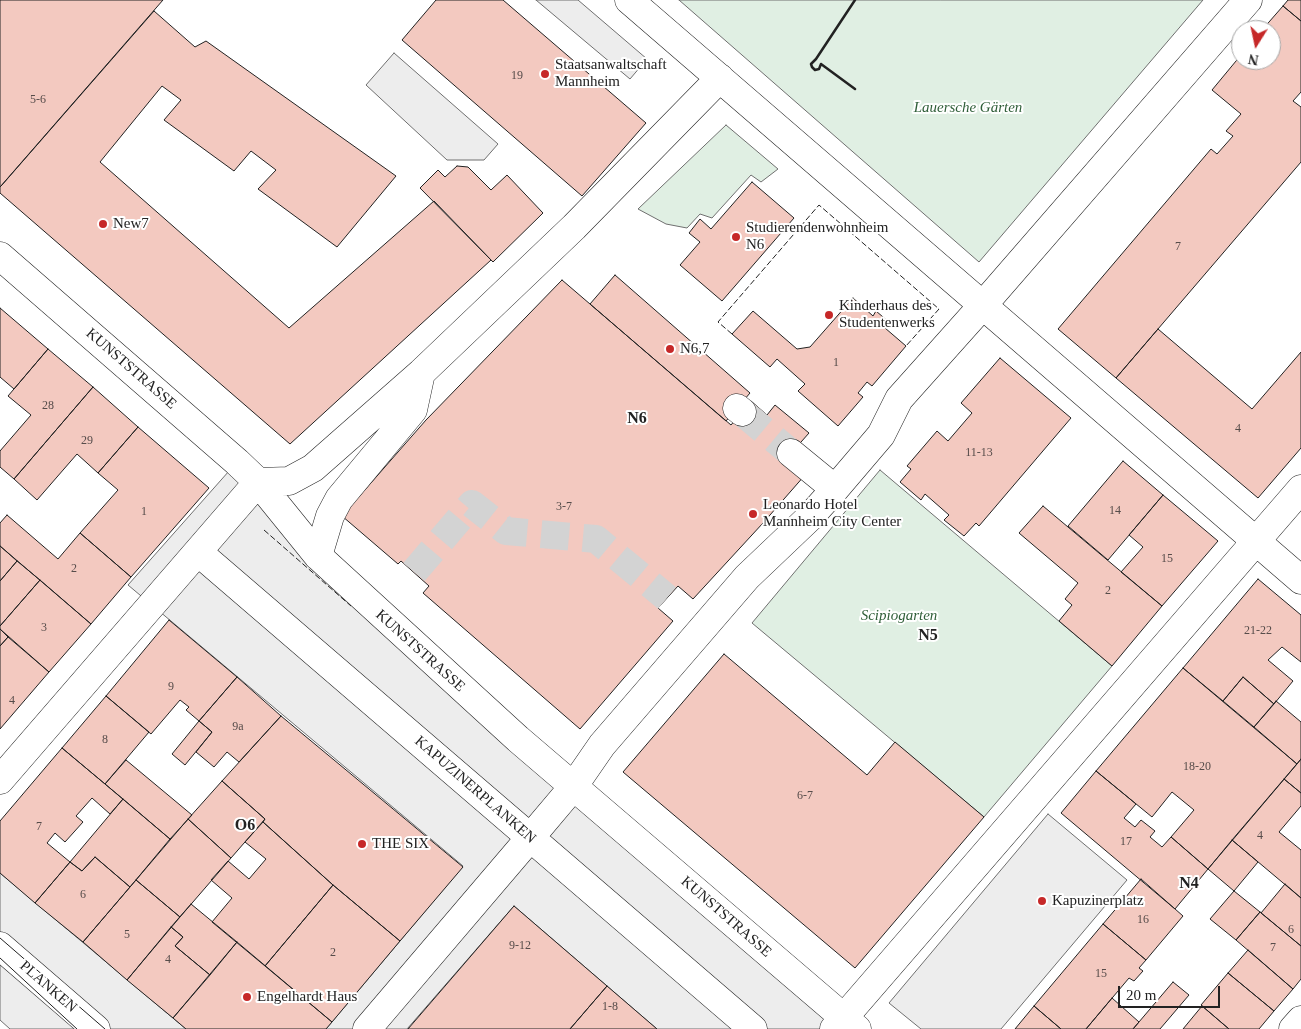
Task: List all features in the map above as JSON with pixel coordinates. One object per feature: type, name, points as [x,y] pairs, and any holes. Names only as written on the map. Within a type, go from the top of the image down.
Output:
[{"type":"street","points":[[630,0],[1301,580]]},
{"type":"street","points":[[368,1029],[573,787],[602,745],[747,577],[809,518],[835,489],[881,435],[899,399],[1248,0]]},
{"type":"street","points":[[0,780],[258,482],[289,481],[313,468],[421,374],[574,227],[720,78]]},
{"type":"street","name":"KUNSTSTRASSE","points":[[0,256],[258,482],[318,556],[510,733],[845,1025]]},
{"type":"street","points":[[318,556],[330,516],[339,499],[419,415],[421,374]]},
{"type":"street","points":[[376,413],[396,408],[419,415]]},
{"type":"street","points":[[792,453],[835,489]]},
{"type":"street","points":[[845,1025],[1301,489]]},
{"type":"street","name":"KAPUZINERPLANKEN","points":[[198,552],[753,1029]]},
{"type":"street","name":"PLANKEN","points":[[0,946],[96,1029]]},
{"type":"street","points":[[1293,1029],[1301,1020]]},
{"type":"green space","name":"Lauersche Gärten","points":[[679,0],[1203,0],[979,262]]},
{"type":"green space","points":[[726,125],[778,169],[761,182],[751,175],[712,218],[700,214],[687,228],[666,224],[638,209]]},
{"type":"green space","name":"Scipiogarten","points":[[880,470],[1112,666],[984,817],[752,623]]},
{"type":"shaded area","points":[[536,0],[578,0],[647,59],[630,79]]},
{"type":"shaded area","points":[[394,53],[498,144],[484,160],[447,160],[366,85]]},
{"type":"shaded area","points":[[237,462],[847,1029],[657,1029],[514,906],[407,1029],[326,1029],[463,866],[128,585]]},
{"type":"shaded area","name":"Kapuzinerplatz","points":[[1048,814],[1127,880],[1001,1029],[921,1029],[889,1003]]},
{"type":"shaded area","points":[[0,873],[186,1029],[10,1029],[0,1020]]},
{"type":"building","points":[[0,0],[163,0],[0,187]]},
{"type":"building","points":[[436,0],[503,0],[646,123],[582,196],[402,40]]},
{"type":"building","points":[[1288,0],[1301,0],[1301,21],[1283,6]]},
{"type":"building","points":[[1283,6],[1301,21],[1301,92],[1293,101],[1301,107],[1301,162],[1116,378],[1058,329],[1211,149],[1217,154],[1233,136],[1226,131],[1241,114],[1212,90],[1231,67],[1231,70],[1281,70],[1281,20],[1271,20]]},
{"type":"building","name":"New7","points":[[154,11],[195,47],[206,41],[396,176],[337,247],[258,189],[276,170],[251,151],[234,171],[164,120],[181,100],[162,86],[100,162],[289,328],[434,201],[491,260],[290,444],[0,193],[0,187]]},
{"type":"building","points":[[457,166],[468,167],[491,190],[507,175],[543,213],[493,262],[420,188],[438,170],[445,177]]},
{"type":"building","name":"Studierendenwohnheim N6","points":[[752,182],[794,218],[722,301],[680,265],[700,242],[689,233],[700,219],[711,229]]},
{"type":"building","name":"N6,7","points":[[615,275],[750,393],[726,421],[590,304]]},
{"type":"building","points":[[562,280],[731,425],[751,401],[767,415],[775,405],[809,433],[786,459],[805,475],[693,599],[678,586],[658,608],[673,621],[580,729],[423,593],[429,586],[401,561],[398,564],[342,516],[426,420]]},
{"type":"building","points":[[853,298],[873,316],[876,311],[890,323],[885,328],[906,346],[872,386],[867,382],[858,393],[863,397],[838,426],[798,391],[805,384],[777,359],[770,367],[732,334],[753,311],[797,349],[810,347]]},
{"type":"building","points":[[0,308],[48,349],[14,389],[0,377]]},
{"type":"building","points":[[1158,329],[1252,409],[1301,352],[1301,448],[1258,498],[1116,378]]},
{"type":"building","points":[[48,349],[93,387],[14,479],[0,467],[0,451],[31,415],[8,396]]},
{"type":"building","points":[[1000,358],[1071,418],[979,526],[976,523],[964,536],[944,520],[949,515],[925,494],[921,500],[900,482],[911,469],[907,466],[937,431],[948,441],[972,413],[961,403]]},
{"type":"building","points":[[93,387],[138,427],[98,473],[77,454],[37,500],[14,479]]},
{"type":"building","points":[[138,427],[209,488],[131,577],[80,533],[118,490],[98,473]]},
{"type":"building","points":[[1123,461],[1163,495],[1108,560],[1068,526]]},
{"type":"building","points":[[1163,495],[1218,541],[1162,606],[1121,572],[1143,547],[1129,535]]},
{"type":"building","points":[[1043,506],[1162,606],[1112,666],[1059,621],[1072,605],[1065,599],[1078,583],[1019,533]]},
{"type":"building","points":[[7,515],[58,559],[80,533],[131,577],[91,624],[0,546],[0,523]]},
{"type":"building","points":[[0,546],[17,561],[0,581]]},
{"type":"building","points":[[17,561],[40,580],[0,626],[0,581]]},
{"type":"building","points":[[1258,579],[1301,615],[1301,662],[1282,647],[1268,660],[1293,681],[1274,704],[1243,677],[1223,701],[1183,668]]},
{"type":"building","points":[[40,580],[91,624],[49,672],[0,629],[0,626]]},
{"type":"building","points":[[169,620],[237,677],[199,721],[186,710],[189,707],[180,700],[151,734],[106,696]]},
{"type":"building","points":[[0,629],[8,637],[0,646]]},
{"type":"building","points":[[8,637],[49,672],[0,729],[0,646]]},
{"type":"building","points":[[724,654],[867,775],[895,742],[984,817],[855,968],[623,772]]},
{"type":"building","points":[[1183,668],[1297,764],[1208,869],[1171,837],[1194,810],[1172,792],[1152,817],[1096,771]]},
{"type":"building","points":[[237,677],[281,716],[239,762],[227,752],[214,767],[196,752],[212,732],[199,721]]},
{"type":"building","points":[[1243,677],[1274,704],[1254,727],[1223,701]]},
{"type":"building","points":[[106,696],[149,732],[105,784],[62,748]]},
{"type":"building","points":[[1276,701],[1301,722],[1301,759],[1297,764],[1254,727]]},
{"type":"building","name":"THE SIX","points":[[281,716],[463,867],[400,941],[333,885],[263,822],[265,819],[222,781]]},
{"type":"building","points":[[199,721],[212,732],[185,765],[172,754]]},
{"type":"building","points":[[62,748],[123,799],[110,814],[92,798],[76,816],[83,822],[65,842],[55,833],[47,843],[70,862],[35,903],[0,873],[0,821]]},
{"type":"building","points":[[1301,759],[1301,793],[1284,779]]},
{"type":"building","points":[[126,760],[192,815],[170,839],[105,784]]},
{"type":"building","points":[[1096,771],[1136,804],[1124,818],[1135,827],[1141,820],[1155,831],[1150,837],[1162,847],[1171,837],[1208,869],[1175,909],[1061,813]]},
{"type":"building","points":[[1284,779],[1301,793],[1301,806],[1279,832],[1301,850],[1301,898],[1232,840]]},
{"type":"building","points":[[222,781],[265,819],[231,858],[188,819]]},
{"type":"building","points":[[123,799],[170,839],[130,887],[95,857],[82,871],[70,862]]},
{"type":"building","points":[[188,819],[231,858],[180,917],[136,880]]},
{"type":"building","points":[[263,822],[333,885],[265,966],[212,922],[232,898],[211,880],[228,861],[249,879],[266,859],[245,842]]},
{"type":"building","points":[[1232,840],[1258,862],[1234,891],[1208,869]]},
{"type":"building","points":[[95,857],[130,887],[83,942],[35,903],[70,862],[82,871]]},
{"type":"building","points":[[1141,879],[1183,916],[1146,960],[1103,924]]},
{"type":"building","points":[[136,880],[180,917],[127,980],[83,942]]},
{"type":"building","points":[[1285,884],[1301,898],[1301,946],[1261,913]]},
{"type":"building","points":[[333,885],[400,941],[332,1022],[265,966]]},
{"type":"building","points":[[1234,891],[1260,912],[1236,940],[1210,919]]},
{"type":"building","points":[[191,904],[237,942],[210,975],[175,946],[183,937],[171,927]]},
{"type":"building","points":[[514,906],[607,986],[570,1029],[408,1029]]},
{"type":"building","points":[[1260,912],[1301,946],[1301,979],[1293,989],[1236,940]]},
{"type":"building","points":[[1103,924],[1146,960],[1139,968],[1143,971],[1134,981],[1129,978],[1086,1029],[1061,1029],[1034,1006]]},
{"type":"building","points":[[171,927],[183,937],[175,946],[210,975],[173,1018],[127,980]]},
{"type":"building","name":"Engelhardt Haus","points":[[237,942],[332,1022],[326,1029],[186,1029],[173,1018]]},
{"type":"building","points":[[1248,950],[1293,989],[1274,1011],[1228,973]]},
{"type":"building","points":[[1228,973],[1274,1011],[1259,1029],[1229,1029],[1201,1005]]},
{"type":"building","points":[[1173,982],[1189,995],[1160,1029],[1133,1029]]},
{"type":"building","points":[[607,986],[657,1029],[570,1029]]},
{"type":"building","points":[[1112,998],[1139,1022],[1133,1029],[1086,1029]]},
{"type":"building","points":[[1034,1006],[1061,1029],[1015,1029]]},
{"type":"building","points":[[1202,1006],[1229,1029],[1183,1029]]},
{"type":"tunnel","points":[[742,412],[791,453]]},
{"type":"tunnel","points":[[414,572],[472,504],[506,531],[596,539],[667,598]]},
{"type":"tram line","points":[[0,938],[105,1029]]},
{"type":"tram line","points":[[0,958],[77,1029]]},
{"type":"fence","points":[[732,334],[718,322],[819,205],[939,309],[906,346]]},
{"type":"fence","points":[[264,530],[351,606]]},
{"type":"wall","points":[[855,0],[811,64],[815,70],[819,69],[821,64],[855,89]]},
{"type":"place","name":"Staatsanwaltschaft Mannheim","points":[[545,74]]},
{"type":"place","name":"New7","points":[[103,224]]},
{"type":"place","name":"Studierendenwohnheim N6","points":[[736,237]]},
{"type":"place","name":"Kinderhaus des Studentenwerks","points":[[829,315]]},
{"type":"place","name":"N6,7","points":[[670,349]]},
{"type":"place","name":"Leonardo Hotel Mannheim City Center","points":[[753,514]]},
{"type":"place","name":"THE SIX","points":[[362,844]]},
{"type":"place","name":"Kapuzinerplatz","points":[[1042,901]]},
{"type":"place","name":"Engelhardt Haus","points":[[247,997]]},
{"type":"district","name":"N6","points":[[637,419]]},
{"type":"district","name":"N5","points":[[928,636]]},
{"type":"district","name":"O6","points":[[245,826]]},
{"type":"district","name":"N4","points":[[1189,884]]}]
